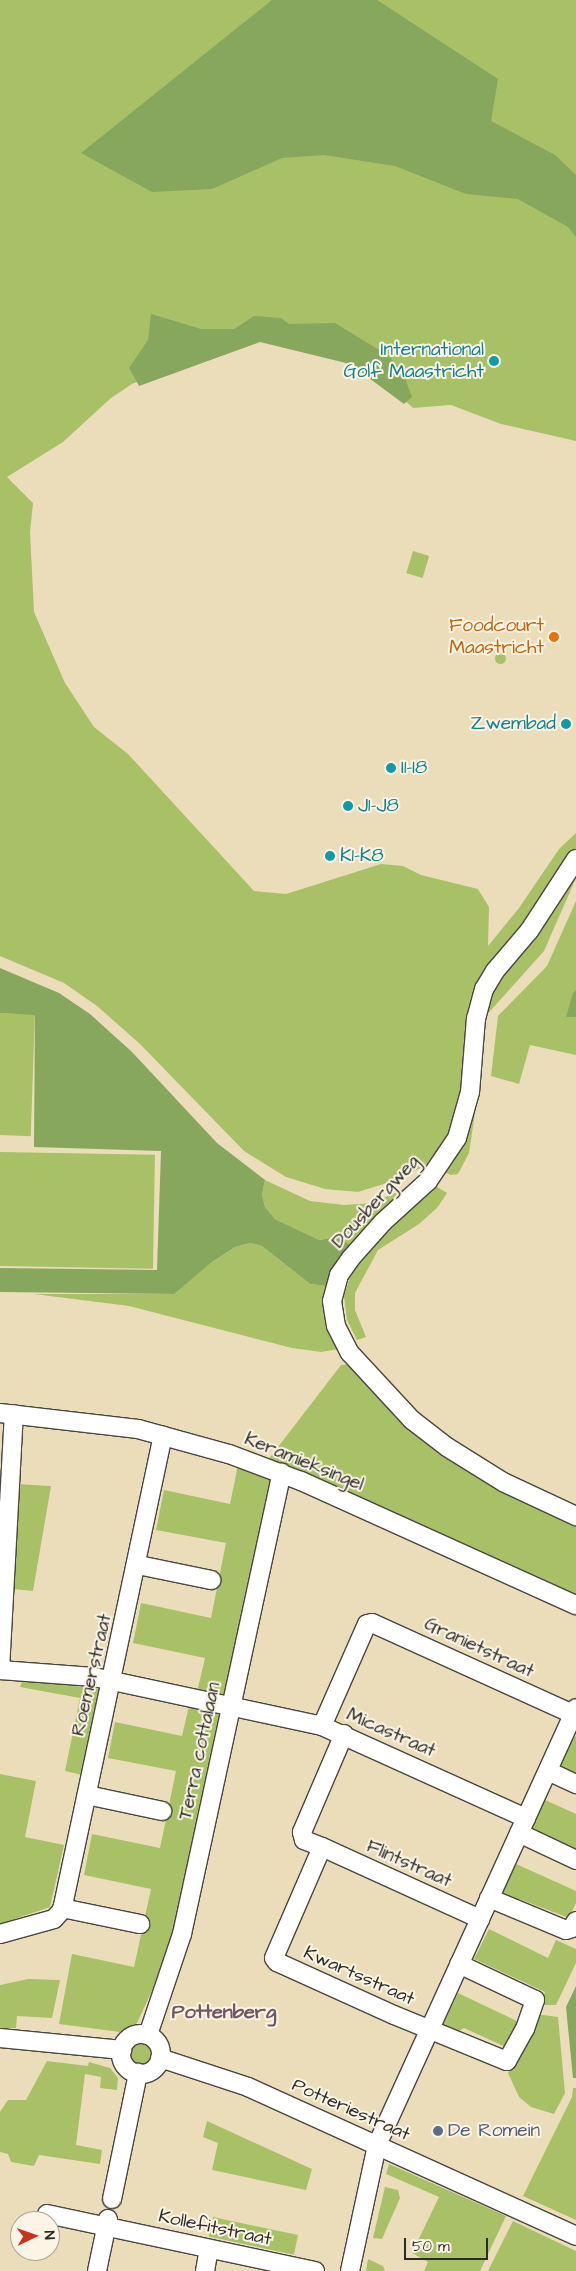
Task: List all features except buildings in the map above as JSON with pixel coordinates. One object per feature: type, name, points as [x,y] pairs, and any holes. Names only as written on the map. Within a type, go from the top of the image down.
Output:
[{"type":"street","name":"Dousbergweg","points":[[576,859],[530,931],[495,971],[484,989],[476,1018],[470,1092],[456,1138],[428,1181],[383,1222],[351,1258],[339,1275],[332,1301],[336,1326],[350,1354],[412,1420],[447,1447],[503,1482],[576,1516]]},
{"type":"street","name":"Keramieksingel","points":[[7,1414],[100,1423],[164,1436],[282,1473],[576,1605]]},
{"type":"street","points":[[0,1670],[7,1414]]},
{"type":"street","name":"Roemerstraat","points":[[62,1908],[138,1565],[164,1436]]},
{"type":"street","name":"Terra cottalaan","points":[[148,2035],[182,1934],[282,1473]]},
{"type":"street","points":[[138,1565],[211,1580]]},
{"type":"street","name":"Granietstraat","points":[[322,1726],[367,1624],[372,1622],[575,1711]]},
{"type":"street","name":"Micastraat","points":[[0,1670],[73,1674],[322,1726],[344,1734],[522,1825],[576,1860]]},
{"type":"street","points":[[350,2271],[377,2145],[575,1711]]},
{"type":"street","name":"Flintstraat","points":[[344,1734],[302,1832],[304,1840],[480,1919]]},
{"type":"street","points":[[548,1771],[576,1784]]},
{"type":"street","points":[[87,1795],[162,1811]]},
{"type":"street","name":"Kwartsstraat","points":[[322,1848],[274,1958],[276,1962],[503,2062],[510,2059],[525,2029],[535,2000],[459,1964]]},
{"type":"street","points":[[489,1898],[566,1930],[572,1928],[576,1921]]},
{"type":"street","points":[[0,1934],[54,1919],[62,1908],[140,1924]]},
{"type":"street","points":[[148,2035],[158,2044],[160,2058],[152,2070],[138,2073],[124,2064],[122,2050],[132,2036],[148,2035]]},
{"type":"street","points":[[0,2038],[122,2050]]},
{"type":"street","name":"Potteriestraat","points":[[160,2058],[228,2079],[576,2236]]},
{"type":"street","points":[[112,2199],[138,2073]]},
{"type":"street","name":"Kollefitstraat","points":[[60,2216],[107,2223],[209,2249],[315,2271]]},
{"type":"street","points":[[97,2271],[107,2223]]},
{"type":"street","points":[[205,2271],[209,2249]]},
{"type":"green space","points":[[0,0],[576,0],[576,441],[501,424],[451,405],[413,408],[364,363],[257,331],[132,384],[111,398],[63,442],[7,477],[33,503],[30,532],[34,612],[65,683],[94,727],[128,754],[254,891],[286,894],[381,864],[403,866],[421,875],[478,889],[489,907],[488,946],[519,908],[559,849],[576,833],[576,852],[522,931],[490,969],[467,1093],[443,1150],[423,1167],[390,1182],[358,1192],[325,1189],[286,1177],[244,1151],[140,1044],[97,1006],[64,983],[0,956]]},
{"type":"green space","points":[[272,0],[377,0],[498,79],[491,121],[555,155],[576,175],[576,237],[568,227],[518,199],[466,194],[395,166],[324,155],[282,158],[212,189],[152,192],[81,153]]},
{"type":"green space","points":[[151,314],[201,329],[234,329],[254,316],[281,318],[289,324],[335,323],[389,356],[403,373],[412,397],[404,404],[350,364],[260,342],[139,386],[129,368],[148,340]]},
{"type":"green space","points":[[413,551],[429,556],[423,578],[406,573]]},
{"type":"green space","points":[[498,653],[502,653],[505,658],[504,662],[498,663],[495,660],[495,656]]},
{"type":"green space","points":[[576,868],[576,878],[544,951],[483,1019],[499,979]]},
{"type":"green space","points":[[576,901],[576,1055],[530,1045],[519,1084],[491,1076],[498,1016],[547,966]]},
{"type":"green space","points":[[0,968],[59,993],[90,1014],[132,1052],[217,1143],[265,1180],[262,1195],[265,1207],[275,1219],[319,1240],[336,1237],[353,1246],[327,1286],[310,1284],[262,1246],[250,1243],[235,1247],[212,1262],[174,1294],[0,1292],[0,1268],[157,1270],[161,1151],[34,1147],[35,1015],[0,1013]]},
{"type":"green space","points":[[576,990],[576,1017],[566,1017],[573,993]]},
{"type":"green space","points":[[0,1013],[35,1014],[31,1136],[0,1135]]},
{"type":"green space","points":[[477,1100],[469,1153],[458,1174],[451,1175],[444,1172],[469,1128]]},
{"type":"green space","points":[[0,1152],[155,1155],[153,1269],[0,1266]]},
{"type":"green space","points":[[265,1180],[310,1201],[344,1205],[372,1203],[417,1183],[353,1246],[336,1237],[319,1240],[275,1219],[265,1207],[262,1195]]},
{"type":"green space","points":[[434,1185],[447,1193],[437,1208],[419,1224],[378,1250],[355,1293],[355,1310],[366,1337],[357,1340],[347,1320],[344,1296],[351,1274],[369,1251]]},
{"type":"green space","points":[[250,1243],[262,1246],[310,1284],[327,1286],[339,1349],[321,1352],[292,1348],[129,1306],[34,1294],[173,1294],[212,1262],[235,1247]]},
{"type":"green space","points":[[352,1364],[401,1418],[576,1524],[576,1595],[268,1460],[341,1365]]},
{"type":"green space","points":[[238,1465],[275,1477],[228,1698],[197,1692],[205,1658],[133,1643],[141,1603],[211,1618],[226,1543],[156,1530],[164,1490],[230,1504]]},
{"type":"green space","points":[[16,1484],[51,1486],[33,1591],[14,1589],[19,1501],[16,1497]]},
{"type":"green space","points":[[23,1679],[100,1689],[103,1695],[87,1776],[65,1771],[80,1698],[20,1687]]},
{"type":"green space","points":[[189,1706],[225,1714],[169,1954],[137,2023],[120,2032],[59,2024],[72,1954],[134,1967],[151,1889],[84,1875],[92,1834],[160,1848],[176,1771],[108,1758],[115,1722],[182,1736]]},
{"type":"green space","points":[[572,1735],[576,1737],[576,1772],[567,1776],[555,1771]]},
{"type":"green space","points":[[0,1774],[36,1781],[25,1837],[64,1845],[50,1907],[0,1924]]},
{"type":"green space","points":[[543,1799],[576,1814],[576,1849],[569,1853],[526,1834]]},
{"type":"green space","points":[[514,1863],[576,1891],[576,1903],[569,1918],[519,1899],[510,1904],[498,1899]]},
{"type":"green space","points":[[489,1929],[548,1958],[556,1940],[576,1949],[576,1963],[556,2005],[539,2005],[545,1992],[474,1959]]},
{"type":"green space","points":[[28,1979],[60,1980],[52,2018],[17,2016],[16,2028],[0,2028],[0,1985]]},
{"type":"green space","points":[[576,1986],[576,2078],[573,2078],[566,2007]]},
{"type":"green space","points":[[458,1993],[523,2024],[512,2050],[464,2028],[456,2033],[442,2027]]},
{"type":"green space","points":[[535,2014],[558,2017],[565,2093],[554,2114],[531,2107],[519,2097],[508,2073]]},
{"type":"green space","points":[[141,2042],[149,2045],[152,2053],[149,2061],[141,2064],[133,2061],[130,2053],[133,2045]]},
{"type":"green space","points":[[47,2061],[88,2066],[89,2062],[110,2068],[118,2078],[117,2090],[100,2088],[101,2077],[85,2074],[76,2145],[102,2150],[100,2164],[39,2155],[34,2166],[11,2162],[8,2154],[0,2152],[0,2112],[8,2100],[26,2100]]},
{"type":"green space","points":[[573,2088],[576,2088],[576,2220],[523,2196],[572,2097]]},
{"type":"green space","points":[[207,2121],[312,2169],[306,2190],[212,2170],[218,2143],[203,2137]]},
{"type":"green space","points":[[389,2164],[506,2216],[480,2271],[424,2271],[428,2262],[412,2253],[439,2197],[386,2174]]},
{"type":"green space","points":[[385,2187],[398,2190],[400,2198],[382,2239],[373,2238]]},
{"type":"green space","points":[[213,2217],[298,2235],[294,2255],[209,2237]]},
{"type":"green space","points":[[513,2221],[576,2251],[576,2271],[488,2271]]},
{"type":"green space","points":[[368,2259],[383,2266],[385,2271],[366,2271]]},
{"type":"place","name":"International Golf Maastricht","points":[[494,361]]},
{"type":"place","name":"Foodcourt Maastricht","points":[[554,637]]},
{"type":"place","name":"Zwembad","points":[[566,724]]},
{"type":"place","name":"I1-I8","points":[[391,768]]},
{"type":"place","name":"J1-J8","points":[[348,806]]},
{"type":"place","name":"K1-K8","points":[[330,856]]},
{"type":"place","name":"De Romein","points":[[438,2131]]},
{"type":"district","name":"Pottenberg","points":[[224,2012]]}]
